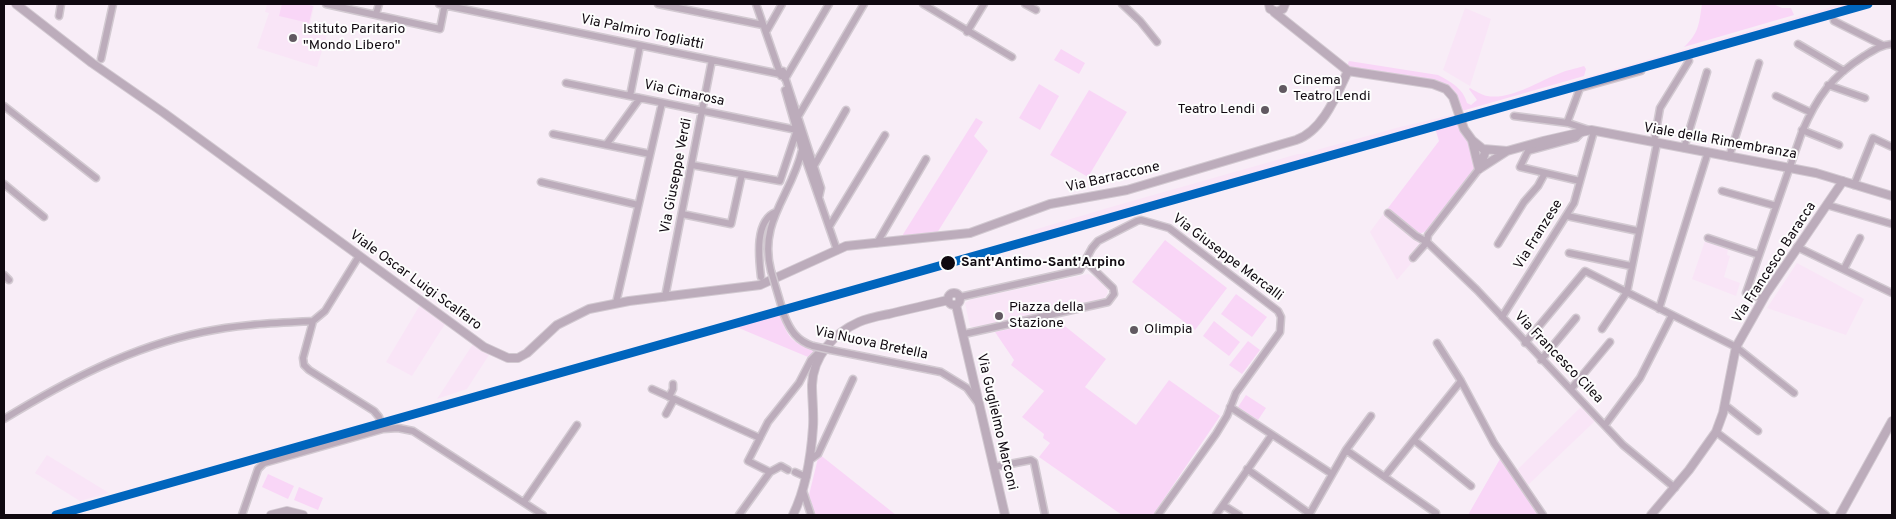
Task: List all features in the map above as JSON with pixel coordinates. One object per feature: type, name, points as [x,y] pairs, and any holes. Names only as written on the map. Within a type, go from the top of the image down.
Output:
[{"type":"street","name":"Viale Oscar Luigi Scalfaro","points":[[16,4],[92,63],[164,113],[484,347],[508,358],[518,358],[527,353],[558,325],[589,309],[616,303],[760,285],[846,246]]},
{"type":"street","points":[[59,16],[61,4]]},
{"type":"street","points":[[101,59],[113,4]]},
{"type":"street","points":[[330,4],[440,29],[443,4]]},
{"type":"street","points":[[376,14],[378,4]]},
{"type":"street","name":"Via Palmiro Togliatti","points":[[443,4],[783,76]]},
{"type":"street","points":[[658,4],[764,29]]},
{"type":"street","points":[[756,4],[764,29],[799,115],[821,188],[819,197]]},
{"type":"street","points":[[764,29],[782,4]]},
{"type":"street","points":[[829,4],[783,76],[802,149],[837,250]]},
{"type":"street","points":[[799,115],[864,4]]},
{"type":"street","points":[[923,4],[967,32],[1012,57]]},
{"type":"street","points":[[967,32],[984,4]]},
{"type":"street","points":[[1025,4],[1036,10]]},
{"type":"street","points":[[1122,4],[1140,21],[1157,42]]},
{"type":"street","points":[[1269,6],[1279,12],[1284,6]]},
{"type":"street","points":[[1269,6],[1348,70],[1440,86],[1453,97],[1458,107],[1462,123],[1472,140],[1479,169]]},
{"type":"street","points":[[1284,6],[1285,18],[1289,23]]},
{"type":"street","points":[[1834,21],[1882,45]]},
{"type":"street","points":[[1798,44],[1844,71]]},
{"type":"street","points":[[1764,299],[1746,293],[1802,130],[1810,112],[1828,86],[1844,71],[1882,45],[1892,44]]},
{"type":"street","points":[[630,96],[640,46]]},
{"type":"street","name":"Via Giuseppe Verdi","points":[[666,297],[712,60]]},
{"type":"street","points":[[1602,329],[1627,292],[1656,142],[1660,108],[1689,61]]},
{"type":"street","points":[[1729,157],[1759,63]]},
{"type":"street","name":"Via Barraccone","points":[[846,246],[970,233],[1050,204],[1127,190],[1301,138],[1311,132],[1321,122],[1348,70]]},
{"type":"street","points":[[1567,123],[1580,88],[1641,71]]},
{"type":"street","points":[[1684,148],[1707,72]]},
{"type":"street","name":"Via Cimarosa","points":[[566,83],[797,130]]},
{"type":"street","points":[[1828,86],[1865,98]]},
{"type":"street","points":[[1776,96],[1810,112]]},
{"type":"street","points":[[606,145],[640,98]]},
{"type":"street","points":[[616,303],[662,103]]},
{"type":"street","points":[[4,106],[96,178]]},
{"type":"street","points":[[814,166],[846,110]]},
{"type":"street","name":"Viale della Rimembranza","points":[[1514,116],[1567,123],[1589,131],[1816,173],[1892,196]]},
{"type":"street","points":[[692,165],[780,181],[797,130]]},
{"type":"street","points":[[1802,130],[1839,145]]},
{"type":"street","points":[[1580,181],[1520,167],[1528,150],[1576,138],[1589,131]]},
{"type":"street","name":"Viale della Rimembranza","points":[[1488,150],[1506,151],[1589,131]]},
{"type":"street","name":"Via Franzese","points":[[1502,318],[1574,203],[1589,131]]},
{"type":"street","points":[[553,134],[650,154]]},
{"type":"street","points":[[829,227],[885,135]]},
{"type":"street","points":[[1854,185],[1873,138],[1892,147]]},
{"type":"street","points":[[1413,258],[1427,242],[1428,235],[1479,169],[1488,150],[1472,140]]},
{"type":"street","name":"Via Nuova Bretella","points":[[802,149],[793,179],[776,212],[768,241],[772,271],[784,315],[793,334],[800,340],[813,346],[831,346],[941,372],[967,388],[979,404]]},
{"type":"street","points":[[1479,169],[1506,151]]},
{"type":"street","points":[[1659,309],[1708,152]]},
{"type":"street","points":[[877,243],[926,160]]},
{"type":"street","points":[[1498,244],[1524,202],[1538,186],[1545,173]]},
{"type":"street","points":[[682,214],[732,224],[742,174]]},
{"type":"street","name":"Via Francesco Baracca","points":[[1651,515],[1675,488],[1716,432],[1725,405],[1736,347],[1797,247],[1844,181]]},
{"type":"street","points":[[541,182],[638,205]]},
{"type":"street","points":[[4,184],[44,216]]},
{"type":"street","points":[[1722,191],[1776,206]]},
{"type":"street","points":[[1827,204],[1892,223]]},
{"type":"street","points":[[761,277],[758,252],[762,231],[768,217],[776,212]]},
{"type":"street","name":"Via Francesco Cilea","points":[[1388,213],[1416,236],[1427,242],[1623,444],[1675,488]]},
{"type":"street","points":[[1567,216],[1638,231]]},
{"type":"street","name":"Via Giuseppe Mercalli","points":[[1085,261],[1098,241],[1136,220],[1146,220],[1164,225],[1245,284],[1278,311],[1281,317],[1280,332],[1236,392],[1216,434],[1158,515]]},
{"type":"street","points":[[1708,238],[1759,255]]},
{"type":"street","points":[[1844,269],[1860,238]]},
{"type":"street","points":[[1797,247],[1892,293]]},
{"type":"street","points":[[1569,253],[1632,266]]},
{"type":"street","points":[[359,256],[324,310],[313,321],[303,354],[304,365],[374,411],[379,417],[383,429]]},
{"type":"street","points":[[793,515],[803,491],[810,460],[814,371],[822,354],[844,330],[861,321],[948,300],[951,304],[1080,270],[1085,261],[1114,288],[1114,294],[1108,302],[964,334]]},
{"type":"street","points":[[1525,343],[1585,271],[1736,347],[1794,393]]},
{"type":"street","name":"Via Guglielmo Marconi","points":[[958,301],[979,404],[1005,515]]},
{"type":"street","points":[[1605,425],[1640,378],[1672,315]]},
{"type":"street","points":[[1542,360],[1576,318]]},
{"type":"street","points":[[4,419],[80,376],[139,349],[203,332],[274,323],[313,321]]},
{"type":"street","points":[[1571,389],[1610,342]]},
{"type":"street","points":[[1437,343],[1461,381],[1494,443],[1543,515]]},
{"type":"street","points":[[770,472],[748,462],[768,422],[799,383],[811,360],[831,346]]},
{"type":"street","points":[[810,460],[818,454],[853,379]]},
{"type":"street","points":[[1385,476],[1461,381]]},
{"type":"street","points":[[666,414],[673,384]]},
{"type":"street","points":[[652,389],[760,438]]},
{"type":"street","points":[[1725,405],[1758,431]]},
{"type":"street","points":[[1230,407],[1332,474]]},
{"type":"street","points":[[1247,469],[1310,514],[1346,450],[1372,416]]},
{"type":"street","points":[[1840,515],[1892,424]]},
{"type":"street","points":[[524,502],[577,425]]},
{"type":"street","points":[[242,515],[258,469],[264,463],[383,429],[398,428],[413,431],[543,515]]},
{"type":"street","points":[[1716,432],[1826,515]]},
{"type":"street","points":[[1216,515],[1271,436]]},
{"type":"street","points":[[1414,440],[1471,486]]},
{"type":"street","points":[[1346,450],[1436,513]]},
{"type":"street","points":[[994,467],[1031,460],[1034,462],[1045,515]]},
{"type":"street","points":[[739,515],[770,472],[781,466],[806,477]]},
{"type":"street","points":[[803,491],[811,515]]},
{"type":"street","points":[[1223,504],[1239,515]]},
{"type":"street","points":[[271,515],[287,511],[303,515]]},
{"type":"shaded area","name":"Istituto Paritario \"Mondo Libero\"","points":[[267,4],[304,4],[314,6],[310,24],[329,28],[317,67],[257,48],[269,13],[265,12]]},
{"type":"shaded area","points":[[282,4],[313,6],[309,23],[279,16]]},
{"type":"shaded area","points":[[1702,4],[1773,4],[1782,8],[1791,8],[1794,15],[1684,47],[1698,28]]},
{"type":"shaded area","points":[[1842,4],[1873,4],[1032,241],[1030,231],[1118,205],[1298,154],[1469,111]]},
{"type":"shaded area","points":[[1465,8],[1491,19],[1470,86],[1443,70]]},
{"type":"shaded area","points":[[1061,49],[1085,63],[1079,74],[1054,60]]},
{"type":"shaded area","points":[[1349,61],[1438,75],[1456,86],[1463,93],[1467,103],[1471,105],[1477,100],[1470,88],[1481,94],[1496,97],[1524,90],[1564,71],[1584,66],[1586,69],[1584,76],[1462,111],[1444,86],[1361,72],[1347,66]]},
{"type":"shaded area","points":[[1039,84],[1059,96],[1040,130],[1019,118]]},
{"type":"shaded area","points":[[1089,90],[1127,112],[1088,177],[1050,155]]},
{"type":"shaded area","points":[[976,118],[983,122],[974,136],[988,151],[937,233],[902,236]]},
{"type":"shaded area","points":[[1460,122],[1469,142],[1475,166],[1474,169],[1426,231],[1420,234],[1388,208],[1439,141],[1435,128]]},
{"type":"shaded area","points":[[1384,213],[1425,247],[1397,280],[1370,232]]},
{"type":"shaded area","points":[[1165,240],[1227,288],[1195,330],[1132,282]]},
{"type":"shaded area","points":[[1705,241],[1728,249],[1727,255],[1730,256],[1724,277],[1740,283],[1736,296],[1692,279]]},
{"type":"shaded area","points":[[1797,263],[1864,299],[1846,335],[1767,308]]},
{"type":"shaded area","name":"Piazza della Stazione","points":[[1088,274],[1097,278],[1108,288],[1107,295],[1103,299],[982,327],[975,328],[970,326],[965,303],[972,299]]},
{"type":"shaded area","points":[[1236,294],[1267,317],[1252,337],[1221,314]]},
{"type":"shaded area","points":[[420,305],[445,324],[412,376],[386,362]]},
{"type":"shaded area","points":[[780,313],[791,338],[800,345],[815,350],[808,357],[734,326]]},
{"type":"shaded area","points":[[1056,319],[1106,359],[1085,387],[1136,425],[1169,380],[1220,416],[1153,515],[1122,515],[1039,457],[1050,443],[1043,438],[1044,434],[1022,417],[1044,391],[1011,365],[1014,360],[995,332]]},
{"type":"shaded area","points":[[1214,321],[1240,342],[1229,356],[1203,336]]},
{"type":"shaded area","points":[[1248,341],[1260,350],[1242,374],[1229,365]]},
{"type":"shaded area","points":[[473,344],[489,355],[467,389],[437,399]]},
{"type":"shaded area","points":[[1246,395],[1266,408],[1258,420],[1238,407]]},
{"type":"shaded area","points":[[1581,407],[1595,421],[1527,486],[1516,471]]},
{"type":"shaded area","points":[[819,454],[896,515],[815,515],[809,495]]},
{"type":"shaded area","points":[[47,455],[109,493],[80,501],[35,473]]},
{"type":"shaded area","points":[[1500,459],[1539,515],[1468,515]]},
{"type":"shaded area","points":[[268,474],[294,486],[288,499],[262,487]]},
{"type":"shaded area","points":[[299,487],[323,498],[318,510],[294,500]]},
{"type":"transit line","points":[[56,515],[1868,4]]},
{"type":"place","name":"Istituto Paritario \"Mondo Libero\"","points":[[293,38]]},
{"type":"place","name":"Cinema Teatro Lendi","points":[[1283,89]]},
{"type":"place","name":"Teatro Lendi","points":[[1265,110]]},
{"type":"place","name":"Sant'Antimo-Sant'Arpino","points":[[948,263]]},
{"type":"place","name":"Piazza della Stazione","points":[[999,316]]},
{"type":"place","name":"Olimpia","points":[[1134,330]]}]
